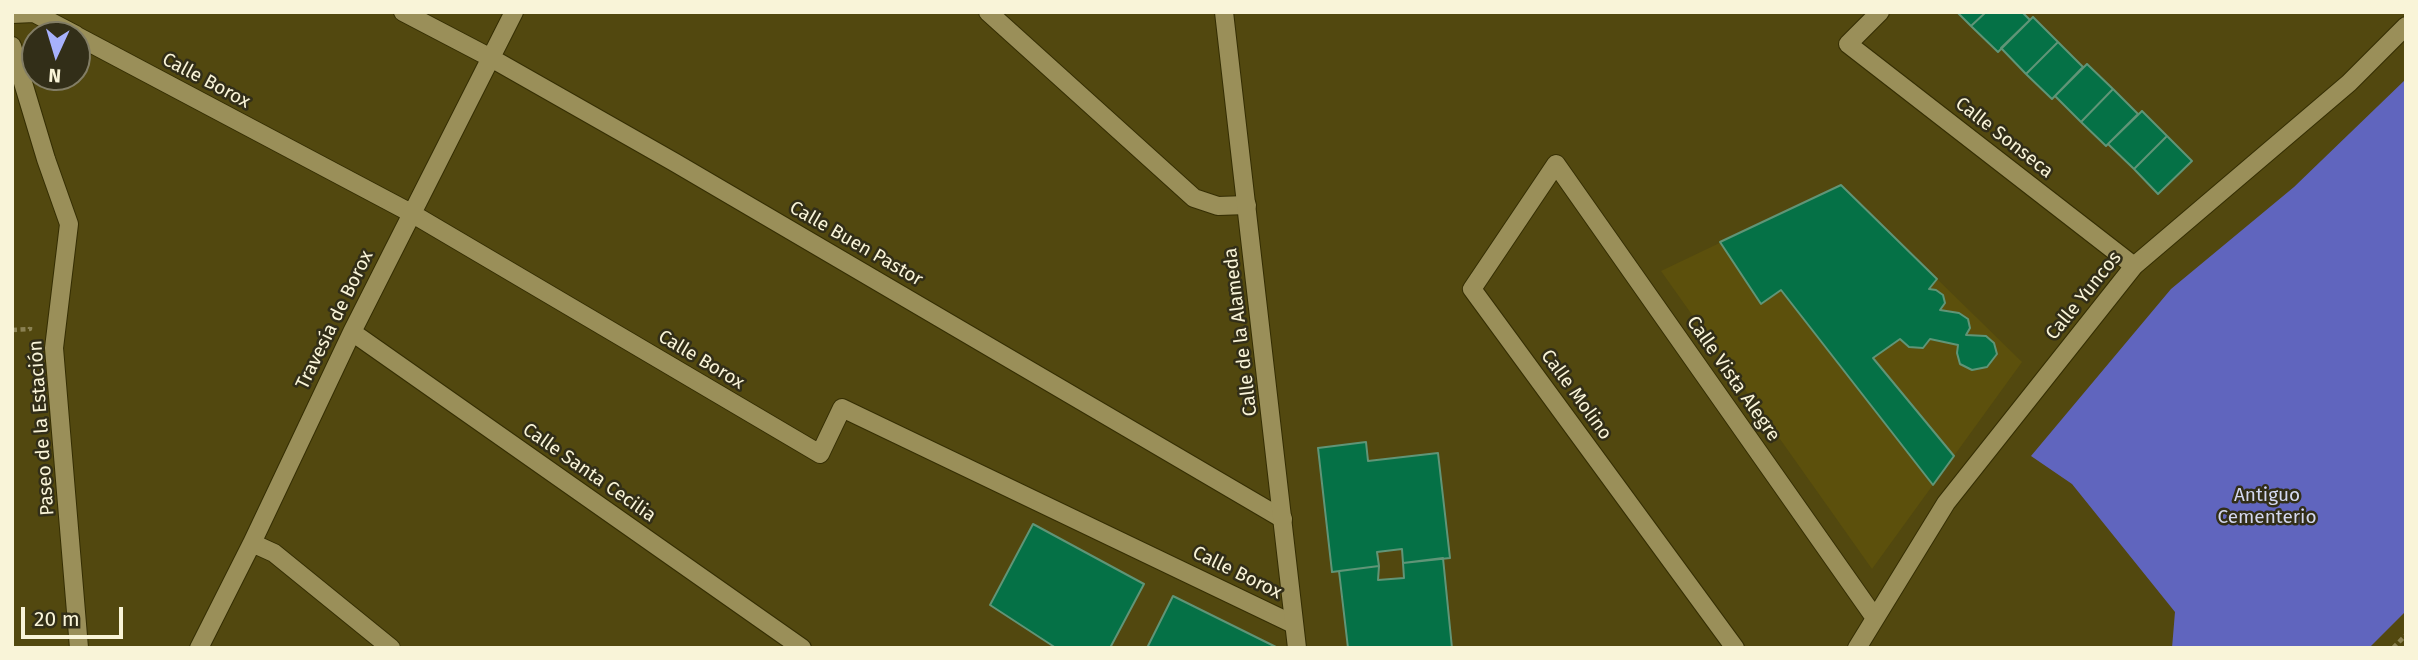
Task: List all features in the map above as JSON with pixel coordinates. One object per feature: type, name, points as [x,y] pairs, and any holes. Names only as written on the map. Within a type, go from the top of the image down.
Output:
[{"type":"street","name":"Calle Buen Pastor","points":[[403,12],[491,58],[674,162],[1283,519]]},
{"type":"street","name":"Travesía de Borox","points":[[199,648],[352,332],[514,12]]},
{"type":"street","points":[[988,12],[1194,198],[1218,206],[1247,205]]},
{"type":"street","name":"Calle de la Alameda","points":[[1224,12],[1297,648]]},
{"type":"street","name":"Calle Sonseca","points":[[1880,12],[1848,44],[2134,266]]},
{"type":"street","name":"Calle Borox","points":[[12,14],[34,13],[49,21]]},
{"type":"street","name":"Calle Yuncos","points":[[1857,648],[1946,503],[2134,266],[2349,83],[2406,26]]},
{"type":"street","name":"Calle Borox","points":[[91,43],[411,213],[820,454],[842,408],[1293,624]]},
{"type":"street","name":"Paseo de la Estación","points":[[12,46],[69,224],[54,348],[79,648]]},
{"type":"street","name":"Calle Vista Alegre","points":[[1556,164],[1875,618]]},
{"type":"street","name":"Calle Molino","points":[[1556,164],[1472,289],[1735,648]]},
{"type":"street","name":"Calle Santa Cecilia","points":[[352,332],[802,648]]},
{"type":"street","points":[[252,543],[274,553],[391,648]]},
{"type":"path","points":[[12,330],[30,329]]},
{"type":"path","points":[[2393,648],[2406,635]]},
{"type":"shaded area","points":[[1841,185],[2022,362],[1872,569],[1661,271]]},
{"type":"green space","name":"Antiguo Cementerio","points":[[2406,79],[2406,611],[2369,648],[2172,648],[2175,612],[2072,484],[2031,456],[2171,289],[2294,187]]},
{"type":"building","points":[[1957,12],[1986,12],[1971,26]]},
{"type":"building","points":[[1986,12],[2022,12],[2030,20],[1998,52],[1971,26]]},
{"type":"building","points":[[2033,17],[2058,42],[2026,74],[2001,48]]},
{"type":"building","points":[[2058,42],[2083,67],[2052,99],[2026,74]]},
{"type":"building","points":[[2087,64],[2113,89],[2081,122],[2055,96]]},
{"type":"building","points":[[2113,89],[2138,114],[2106,146],[2081,122]]},
{"type":"building","points":[[2142,111],[2167,136],[2134,169],[2108,144]]},
{"type":"building","points":[[2167,136],[2192,161],[2158,194],[2134,169]]},
{"type":"building","points":[[1841,185],[1937,279],[1929,289],[1943,295],[1945,303],[1940,310],[1959,313],[1968,319],[1970,328],[1966,335],[1986,336],[1994,343],[1997,354],[1987,367],[1972,370],[1960,364],[1958,345],[1930,339],[1923,348],[1909,347],[1900,339],[1873,358],[1954,456],[1933,485],[1781,290],[1761,304],[1720,242]]},
{"type":"building","points":[[1366,442],[1368,461],[1438,453],[1450,558],[1403,563],[1402,549],[1377,552],[1379,566],[1332,572],[1318,448]]},
{"type":"building","points":[[1033,524],[1144,584],[1110,648],[1056,648],[990,605]]},
{"type":"building","points":[[1443,558],[1452,648],[1348,648],[1339,571],[1379,566],[1378,580],[1404,578],[1403,563]]},
{"type":"building","points":[[1173,596],[1278,648],[1147,648]]}]
